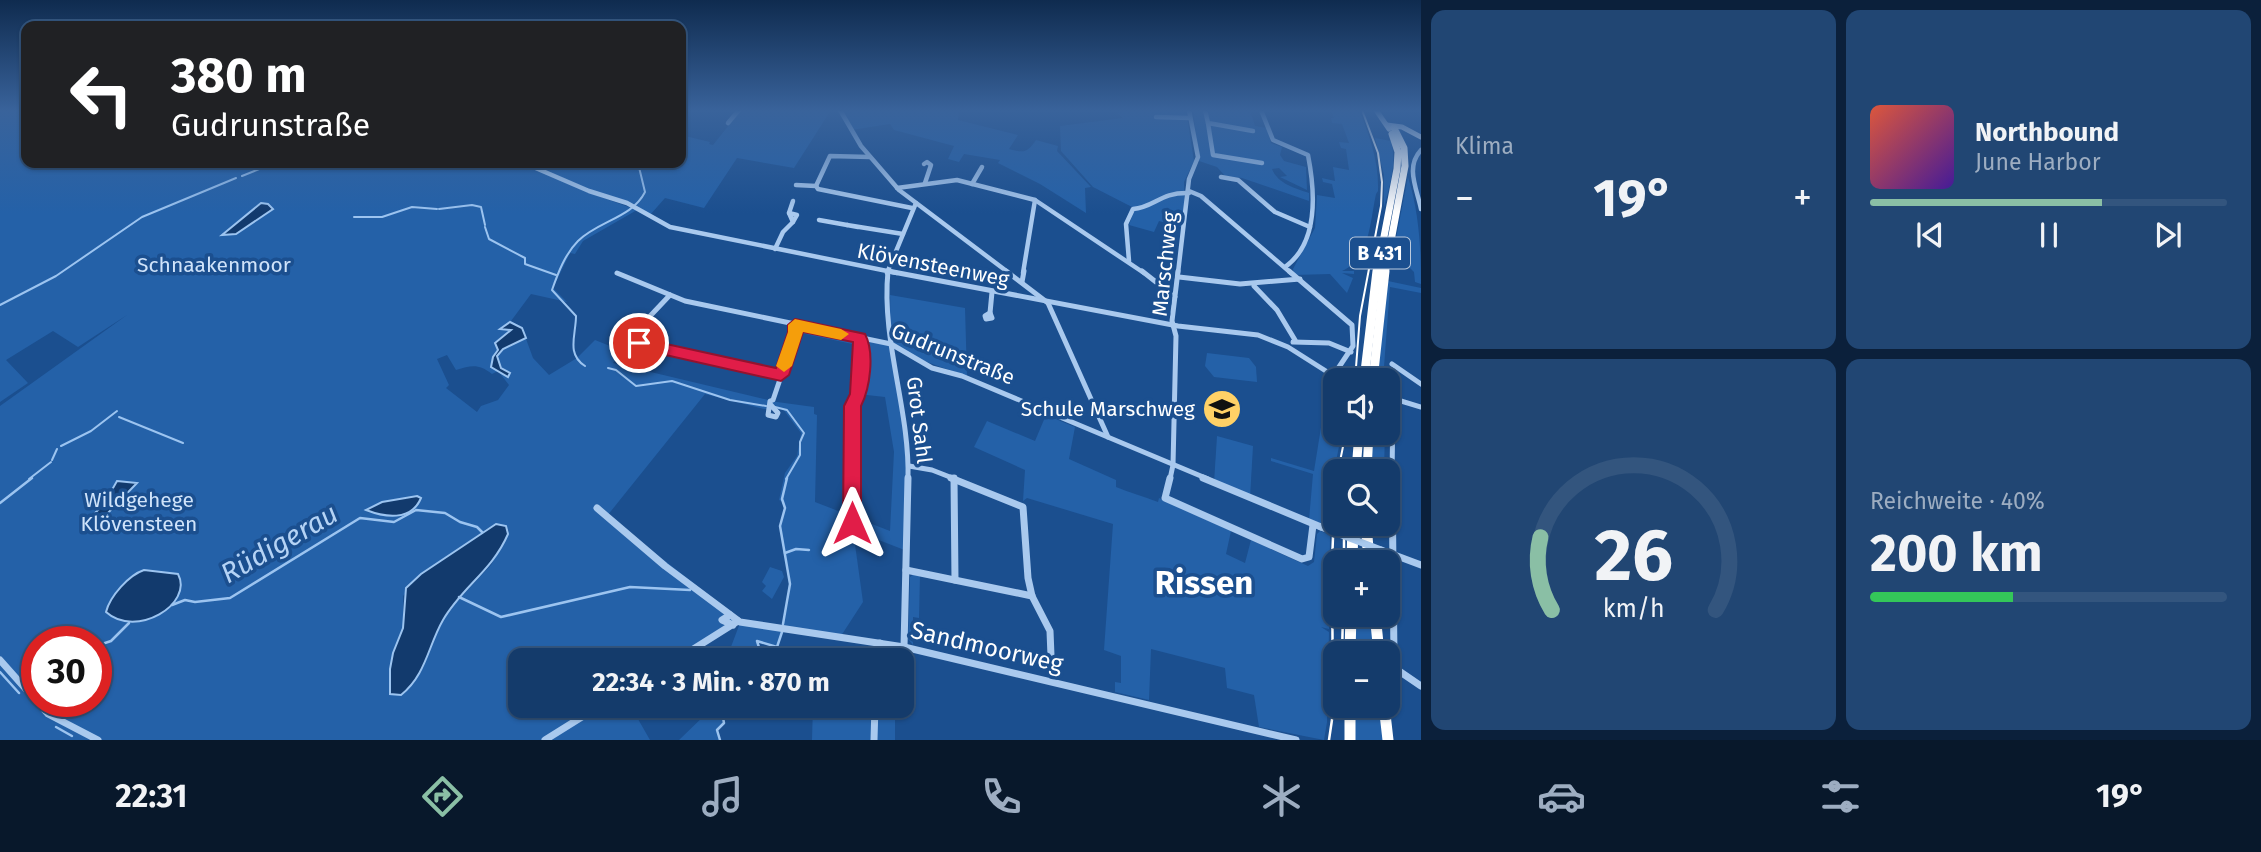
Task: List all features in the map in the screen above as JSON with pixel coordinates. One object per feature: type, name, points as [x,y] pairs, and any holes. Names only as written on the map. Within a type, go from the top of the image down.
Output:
[{"type":"highway","name":"B 431","points":[[1365,368],[1372,297],[1397,169],[1396,145]]},
{"type":"highway","name":"B 431","points":[[1374,368],[1382,291],[1405,166],[1402,145]]},
{"type":"highway","points":[[1350,718],[1350,740]]},
{"type":"highway","points":[[1385,718],[1388,740]]},
{"type":"street","points":[[859,145],[914,205],[1022,282],[1037,298]]},
{"type":"street","name":"Marschweg","points":[[1195,145],[1198,157],[1189,179],[1175,297],[1173,465],[1164,495],[1167,500],[1306,559],[1317,526]]},
{"type":"street","points":[[1211,145],[1213,155],[1262,163]]},
{"type":"street","points":[[1284,145],[1308,155],[1313,208],[1310,227],[1294,261],[1285,267]]},
{"type":"street","points":[[1421,150],[1414,158],[1412,173],[1421,209]]},
{"type":"street","points":[[816,186],[831,154],[870,157]]},
{"type":"street","points":[[972,184],[982,167]]},
{"type":"street","name":"Klövensteenweg","points":[[536,168],[589,191],[636,207],[670,228],[887,273],[1037,298],[1048,303],[1173,325],[1258,335],[1288,346],[1323,369]]},
{"type":"street","points":[[925,183],[930,169]]},
{"type":"street","points":[[1221,177],[1238,180],[1275,212],[1310,227]]},
{"type":"street","points":[[897,188],[954,180],[1035,200],[1129,261],[1175,297]]},
{"type":"street","points":[[796,185],[816,186],[818,189],[914,205]]},
{"type":"street","points":[[1129,261],[1126,224],[1133,209],[1146,207],[1161,195],[1189,192],[1201,196],[1352,325],[1354,331],[1351,352],[1342,368]]},
{"type":"street","points":[[1022,282],[1035,200]]},
{"type":"street","points":[[775,249],[783,232],[797,215],[789,213],[793,201]]},
{"type":"street","name":"Grot Sahl","points":[[904,647],[909,450],[891,344],[887,273],[914,205]]},
{"type":"street","points":[[819,220],[902,236]]},
{"type":"street","name":"Gudrunstraße","points":[[617,273],[670,296],[891,344],[932,368],[962,376],[1317,526],[1381,550]]},
{"type":"street","points":[[1179,277],[1222,285],[1255,286],[1300,279]]},
{"type":"street","points":[[1255,286],[1277,310],[1295,341]]},
{"type":"street","points":[[990,313],[992,292]]},
{"type":"street","points":[[617,351],[670,296]]},
{"type":"street","points":[[1048,303],[1108,438]]},
{"type":"street","points":[[772,408],[796,332],[795,325]]},
{"type":"street","points":[[852,523],[852,406],[859,394],[862,346],[860,338]]},
{"type":"street","points":[[627,340],[781,375]]},
{"type":"street","points":[[1288,346],[1295,341],[1329,343],[1351,352]]},
{"type":"street","points":[[1392,364],[1421,384]]},
{"type":"street","points":[[1400,401],[1421,407]]},
{"type":"street","points":[[1390,445],[1391,550]]},
{"type":"street","points":[[909,466],[932,470],[1023,507],[1028,578],[1032,596],[1049,631],[1052,681]]},
{"type":"street","points":[[954,478],[955,580]]},
{"type":"street","points":[[597,508],[665,566],[730,615],[722,620],[736,623]]},
{"type":"street","name":"Gudrunstraße","points":[[1400,557],[1421,565]]},
{"type":"street","points":[[906,570],[1032,596]]},
{"type":"street","points":[[695,648],[736,623]]},
{"type":"street","name":"Sandmoorweg","points":[[736,623],[904,647],[1296,740]]},
{"type":"street","points":[[1393,627],[1397,668],[1421,686]]},
{"type":"street","points":[[879,648],[880,643]]},
{"type":"street","points":[[0,660],[48,714],[92,739]]},
{"type":"street","points":[[545,740],[580,718]]},
{"type":"street","points":[[874,740],[875,718]]},
{"type":"green space","points":[[0,145],[21,145],[21,168],[532,168],[637,210],[583,241],[575,254],[570,253],[553,288],[567,302],[531,294],[511,321],[522,328],[533,358],[549,375],[577,358],[595,340],[615,348],[613,351],[620,354],[613,363],[777,402],[814,407],[814,414],[817,415],[815,502],[890,531],[894,452],[885,397],[858,394],[862,346],[796,332],[795,325],[891,344],[909,450],[907,551],[853,530],[863,602],[839,639],[783,631],[777,647],[757,641],[759,648],[731,648],[740,623],[696,648],[508,648],[508,718],[637,718],[650,740],[0,740],[0,406],[127,315],[78,347],[53,331],[6,360],[28,383],[0,402]],"holes":[[[447,355],[456,370],[475,366],[492,374],[498,371],[509,385],[498,400],[481,406],[477,412],[446,388],[449,385],[437,359]],[[705,394],[764,409],[783,409],[801,433],[797,456],[785,473],[779,500],[785,508],[780,526],[790,579],[782,629],[740,619],[607,516]],[[417,496],[411,505],[395,516],[366,512],[388,501]],[[499,524],[509,531],[491,565],[449,610],[433,644],[389,693],[393,653],[403,628],[403,596],[431,567],[448,559],[486,529]]]},
{"type":"green space","points":[[686,145],[809,145],[794,168],[737,158],[704,208],[665,198],[650,215],[634,204],[540,168],[686,168]]},
{"type":"green space","points":[[948,145],[1012,145],[1009,149],[1018,151],[1025,151],[1032,145],[1058,146],[1057,151],[1091,187],[1085,188],[1086,213],[1040,184],[998,163],[1000,160],[964,154],[959,162],[948,159],[954,146]]},
{"type":"green space","points":[[1061,145],[1191,145],[1194,161],[1184,182],[1185,228],[1159,221],[1154,232],[1129,225],[1134,211],[1132,207],[1093,187],[1061,151]]},
{"type":"green space","points":[[1197,145],[1275,145],[1282,147],[1280,155],[1284,161],[1306,167],[1307,190],[1280,177],[1287,176],[1279,168],[1272,169],[1283,182],[1309,193],[1309,201],[1242,178],[1225,176],[1217,167],[1199,161]]},
{"type":"green space","points":[[1340,145],[1371,145],[1378,180],[1367,238],[1358,258],[1342,271],[1354,271],[1354,274],[1342,273],[1353,278],[1347,293],[1330,274],[1294,275],[1293,269],[1315,228],[1317,195],[1335,198],[1332,184],[1323,182],[1322,178],[1335,181],[1333,167],[1349,170],[1346,149],[1341,148]]},
{"type":"green space","points":[[1377,145],[1392,145],[1392,174],[1384,207],[1384,175]]},
{"type":"green space","points":[[1408,177],[1419,230],[1421,284],[1415,282],[1414,272],[1405,263],[1392,259]]},
{"type":"green space","points":[[1388,281],[1421,288],[1421,293],[1390,287],[1384,368],[1377,368]]},
{"type":"green space","points":[[890,295],[965,308],[967,376],[915,357],[897,346],[891,335]]},
{"type":"green space","points":[[1207,353],[1249,358],[1256,367],[1257,382],[1214,377],[1205,366]]},
{"type":"green space","points":[[1046,415],[1075,427],[1069,459],[1116,480],[1116,487],[1158,502],[1159,498],[1231,531],[1226,554],[1245,563],[1251,540],[1308,566],[1314,562],[1317,534],[1320,531],[1323,536],[1330,536],[1330,550],[1323,550],[1323,627],[1329,627],[1329,629],[1321,627],[1329,632],[1329,641],[1323,641],[1323,718],[1327,718],[1324,740],[1259,727],[1254,695],[1227,688],[1225,668],[1151,649],[1149,700],[1115,692],[1115,682],[1121,683],[1121,656],[1104,650],[1113,524],[1027,498],[1023,501],[1025,470],[974,447],[987,421],[1035,441]]},
{"type":"green space","points":[[1323,415],[1323,445],[1339,445],[1336,459],[1323,459],[1323,525],[1309,520],[1313,474],[1271,461],[1271,458],[1314,471]]},
{"type":"green space","points":[[1217,436],[1253,446],[1250,498],[1214,483]]},
{"type":"green space","points":[[1372,445],[1385,445],[1384,459],[1372,459]]},
{"type":"green space","points":[[770,567],[782,571],[784,577],[772,599],[762,591],[766,586],[762,582]]},
{"type":"green space","points":[[914,574],[920,575],[919,618],[913,617],[913,645],[908,639],[910,577]]},
{"type":"green space","points":[[1354,627],[1372,627],[1374,641],[1354,641]]},
{"type":"green space","points":[[702,718],[723,718],[724,723],[717,730],[720,740],[679,740]]},
{"type":"green space","points":[[813,718],[895,718],[895,740],[812,740]]},
{"type":"green space","points":[[1353,718],[1382,718],[1384,740],[1353,740]]},
{"type":"shaded area","points":[[261,203],[268,204],[273,209],[236,234],[222,235]]},
{"type":"shaded area","points":[[510,322],[522,328],[526,338],[503,349],[497,356],[501,368],[510,373],[508,377],[491,367],[498,350],[495,343],[511,330],[500,329]]},
{"type":"shaded area","points":[[117,481],[137,483],[106,515],[99,518],[92,516],[104,504]]},
{"type":"shaded area","points":[[417,496],[421,498],[417,506],[404,514],[389,516],[366,510],[382,502]]},
{"type":"shaded area","points":[[496,524],[506,526],[508,534],[501,547],[443,620],[416,678],[401,695],[390,694],[390,669],[403,628],[406,588],[421,574]]},
{"type":"shaded area","points":[[144,570],[178,574],[181,585],[178,596],[170,606],[146,620],[132,622],[118,619],[106,612],[121,587],[132,576]]},
{"type":"waterway","points":[[242,176],[262,168]]},
{"type":"waterway","points":[[585,366],[579,361],[574,350],[576,316],[552,290],[559,270],[573,246],[586,234],[623,214],[639,201],[645,192],[639,168]]},
{"type":"waterway","points":[[0,305],[56,276],[142,217],[236,178]]},
{"type":"waterway","points":[[439,209],[472,205],[481,207],[485,225]]},
{"type":"waterway","points":[[354,217],[382,217],[412,207],[437,209]]},
{"type":"waterway","points":[[485,227],[489,239],[525,258],[525,264],[556,275]]},
{"type":"waterway","points":[[608,368],[616,370],[636,386],[672,381],[730,400],[766,406]]},
{"type":"waterway","points":[[775,407],[787,410],[804,433],[800,442],[800,455],[786,479]]},
{"type":"waterway","points":[[61,446],[91,431],[117,411]]},
{"type":"waterway","points":[[119,417],[183,443]]},
{"type":"waterway","points":[[52,460],[57,449]]},
{"type":"waterway","points":[[29,479],[51,462]]},
{"type":"waterway","points":[[0,503],[32,478]]},
{"type":"waterway","points":[[783,624],[790,584],[780,526],[785,508],[782,499],[787,478]]},
{"type":"waterway","name":"Rüdigerau","points":[[172,605],[185,600],[195,602],[230,598],[360,518],[394,522],[416,510],[445,513],[460,522],[477,527],[482,532]]},
{"type":"waterway","points":[[785,553],[796,549],[809,550]]},
{"type":"waterway","name":"Rüdigerau","points":[[459,597],[501,617],[630,587],[690,590]]},
{"type":"waterway","points":[[112,640],[129,623]]},
{"type":"waterway","points":[[759,648],[757,641],[777,647],[782,632]]},
{"type":"waterway","points":[[0,672],[19,693]]},
{"type":"waterway","points":[[720,740],[717,730],[724,723],[723,718]]},
{"type":"waterway","points":[[56,727],[72,736]]},
{"type":"tram line","points":[[1356,368],[1360,316],[1381,206],[1382,182],[1375,145]]},
{"type":"tram line","points":[[1340,459],[1343,445]]},
{"type":"tram line","points":[[1329,740],[1333,713],[1333,536]]},
{"type":"tram line","points":[[1344,536],[1344,550]]},
{"type":"tram line","points":[[1342,641],[1343,627]]},
{"type":"slow traffic","points":[[784,366],[796,332],[795,325],[841,334]]},
{"type":"place","name":"Schule Marschweg","points":[[1222,409]]},
{"type":"district","name":"Rissen","points":[[1204,582]]},
{"type":"route","points":[[639,343],[781,375],[796,332],[795,325],[860,338],[862,346],[859,394],[852,406],[852,523]]},
{"type":"park label","name":"Schnaakenmoor","points":[[214,265]]},
{"type":"park label","name":"Wildgehege Klövensteen","points":[[139,512]]}]
